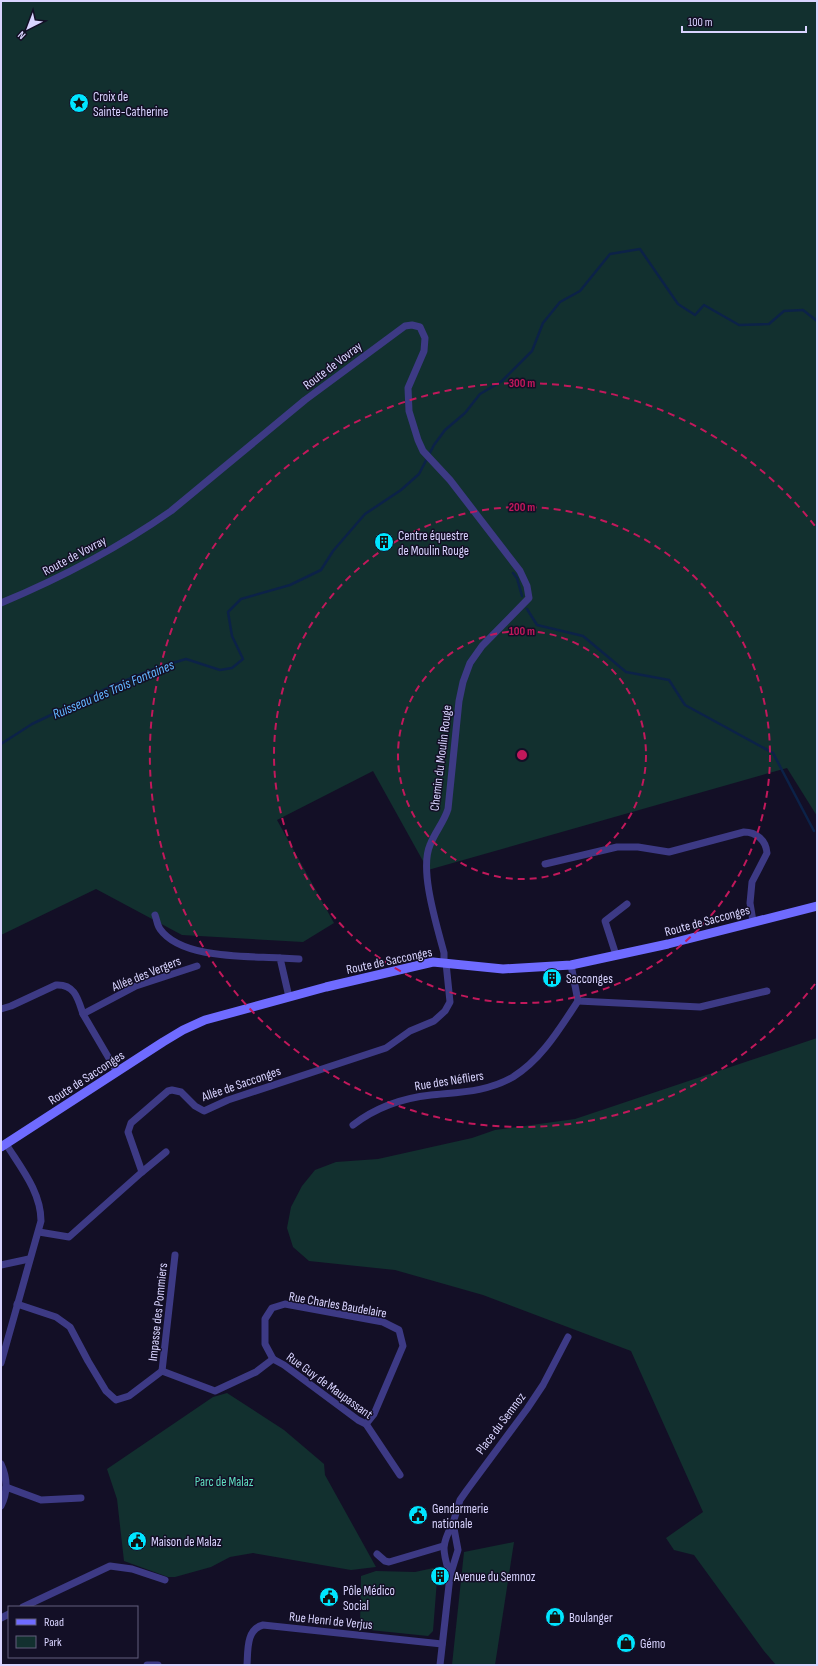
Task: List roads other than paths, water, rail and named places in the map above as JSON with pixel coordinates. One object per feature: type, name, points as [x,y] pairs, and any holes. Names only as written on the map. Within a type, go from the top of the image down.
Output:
[{"type":"street","name":"Route de Vovray","points":[[1,603],[40,586],[111,549],[165,515],[311,396],[405,326],[412,325],[420,327],[425,338],[424,351],[408,388],[409,411],[414,432],[422,451],[450,480],[520,571],[527,586],[529,598]]},
{"type":"street","name":"Chemin du Moulin Rouge","points":[[445,963],[427,879],[427,858],[430,845],[444,820],[448,809],[459,701],[463,682],[470,663],[482,646],[529,598]]},
{"type":"street","points":[[545,864],[617,847],[638,847],[669,852],[744,832],[750,832],[755,834],[764,842],[767,853],[752,882],[750,903],[753,921]]},
{"type":"street","points":[[616,955],[605,921],[627,904]]},
{"type":"street","name":"Route de Sacconges","points":[[4,1146],[183,1030],[205,1020],[289,997],[433,962],[503,969],[571,965],[668,944],[753,921],[817,906]]},
{"type":"street","points":[[156,915],[161,931],[187,948],[206,953],[299,959]]},
{"type":"street","points":[[280,958],[289,997]]},
{"type":"street","name":"Allée de Sacconges","points":[[142,1172],[128,1132],[129,1127],[131,1123],[168,1091],[176,1090],[181,1092],[195,1106],[204,1111],[228,1100],[386,1048],[410,1031],[434,1020],[445,1012],[450,1002],[445,963]]},
{"type":"street","points":[[571,965],[578,1001],[700,1007],[767,991]]},
{"type":"street","name":"Allée des Vergers","points":[[83,1014],[136,986],[197,966]]},
{"type":"street","points":[[1,1009],[11,1006],[56,985],[63,984],[71,988],[76,995],[83,1014],[117,1072]]},
{"type":"street","name":"Rue des Néfliers","points":[[353,1125],[374,1111],[397,1102],[432,1095],[480,1090],[514,1077],[539,1056],[578,1001]]},
{"type":"street","points":[[1,1363],[41,1221],[40,1203],[27,1176],[4,1146]]},
{"type":"street","points":[[39,1232],[69,1237],[166,1152]]},
{"type":"street","name":"Impasse des Pommiers","points":[[162,1372],[175,1255]]},
{"type":"street","points":[[1,1265],[30,1259]]},
{"type":"street","points":[[17,1304],[56,1318],[70,1327],[106,1391],[116,1400],[129,1396],[162,1372]]},
{"type":"street","name":"Rue Charles Baudelaire","points":[[273,1359],[265,1344],[265,1320],[272,1308],[284,1304],[383,1322],[399,1330],[403,1346],[374,1414],[366,1424]]},
{"type":"street","name":"Place du Semnoz","points":[[443,1546],[453,1523],[460,1500],[543,1385],[568,1337]]},
{"type":"street","name":"Rue Guy de Maupassant","points":[[162,1372],[215,1391],[256,1372],[273,1359],[284,1365],[358,1420],[366,1424],[400,1474]]},
{"type":"street","points":[[1,1464],[5,1476],[6,1487],[1,1506]]},
{"type":"street","points":[[6,1487],[41,1500],[81,1498]]},
{"type":"street","points":[[440,1665],[450,1576],[458,1550],[453,1523]]},
{"type":"street","points":[[377,1554],[385,1561],[389,1562],[443,1546],[450,1576]]},
{"type":"street","points":[[25,1606],[110,1566],[132,1569],[165,1580]]},
{"type":"street","name":"Rue Henri de Verjus","points":[[247,1665],[250,1638],[254,1630],[263,1625],[442,1644]]},
{"type":"street","points":[[147,1665],[158,1665]]},
{"type":"waterway","name":"Ruisseau des Trois Fontaines","points":[[1,744],[32,724],[112,686],[156,668],[186,659],[220,670],[232,668],[243,659],[232,636],[228,612],[241,599],[290,585],[321,570],[333,551],[365,514],[401,490],[419,474],[434,445],[445,430],[465,413],[480,394],[502,381],[532,351],[543,323],[560,302],[580,291],[610,254],[640,249],[678,304],[695,315],[704,305],[739,325],[769,324],[784,311],[803,310],[817,321]]},
{"type":"waterway","points":[[513,573],[517,578],[522,596]]},
{"type":"waterway","points":[[527,609],[537,625],[583,636],[626,672],[669,680],[685,705],[773,753],[814,831]]},
{"type":"place","name":"Croix de Sainte-Catherine","points":[[79,103]]},
{"type":"place","name":"Centre équestre de Moulin Rouge","points":[[384,542]]},
{"type":"place","name":"Sacconges","points":[[552,978]]},
{"type":"place","name":"Gendarmerie nationale","points":[[418,1515]]},
{"type":"place","name":"Maison de Malaz","points":[[137,1541]]},
{"type":"place","name":"Avenue du Semnoz","points":[[440,1576]]},
{"type":"place","name":"Pôle Médico Social","points":[[329,1597]]},
{"type":"place","name":"Boulanger","points":[[555,1617]]},
{"type":"place","name":"Gémo","points":[[626,1643]]},
{"type":"park label","name":"Parc de Malaz","points":[[224,1481]]}]
